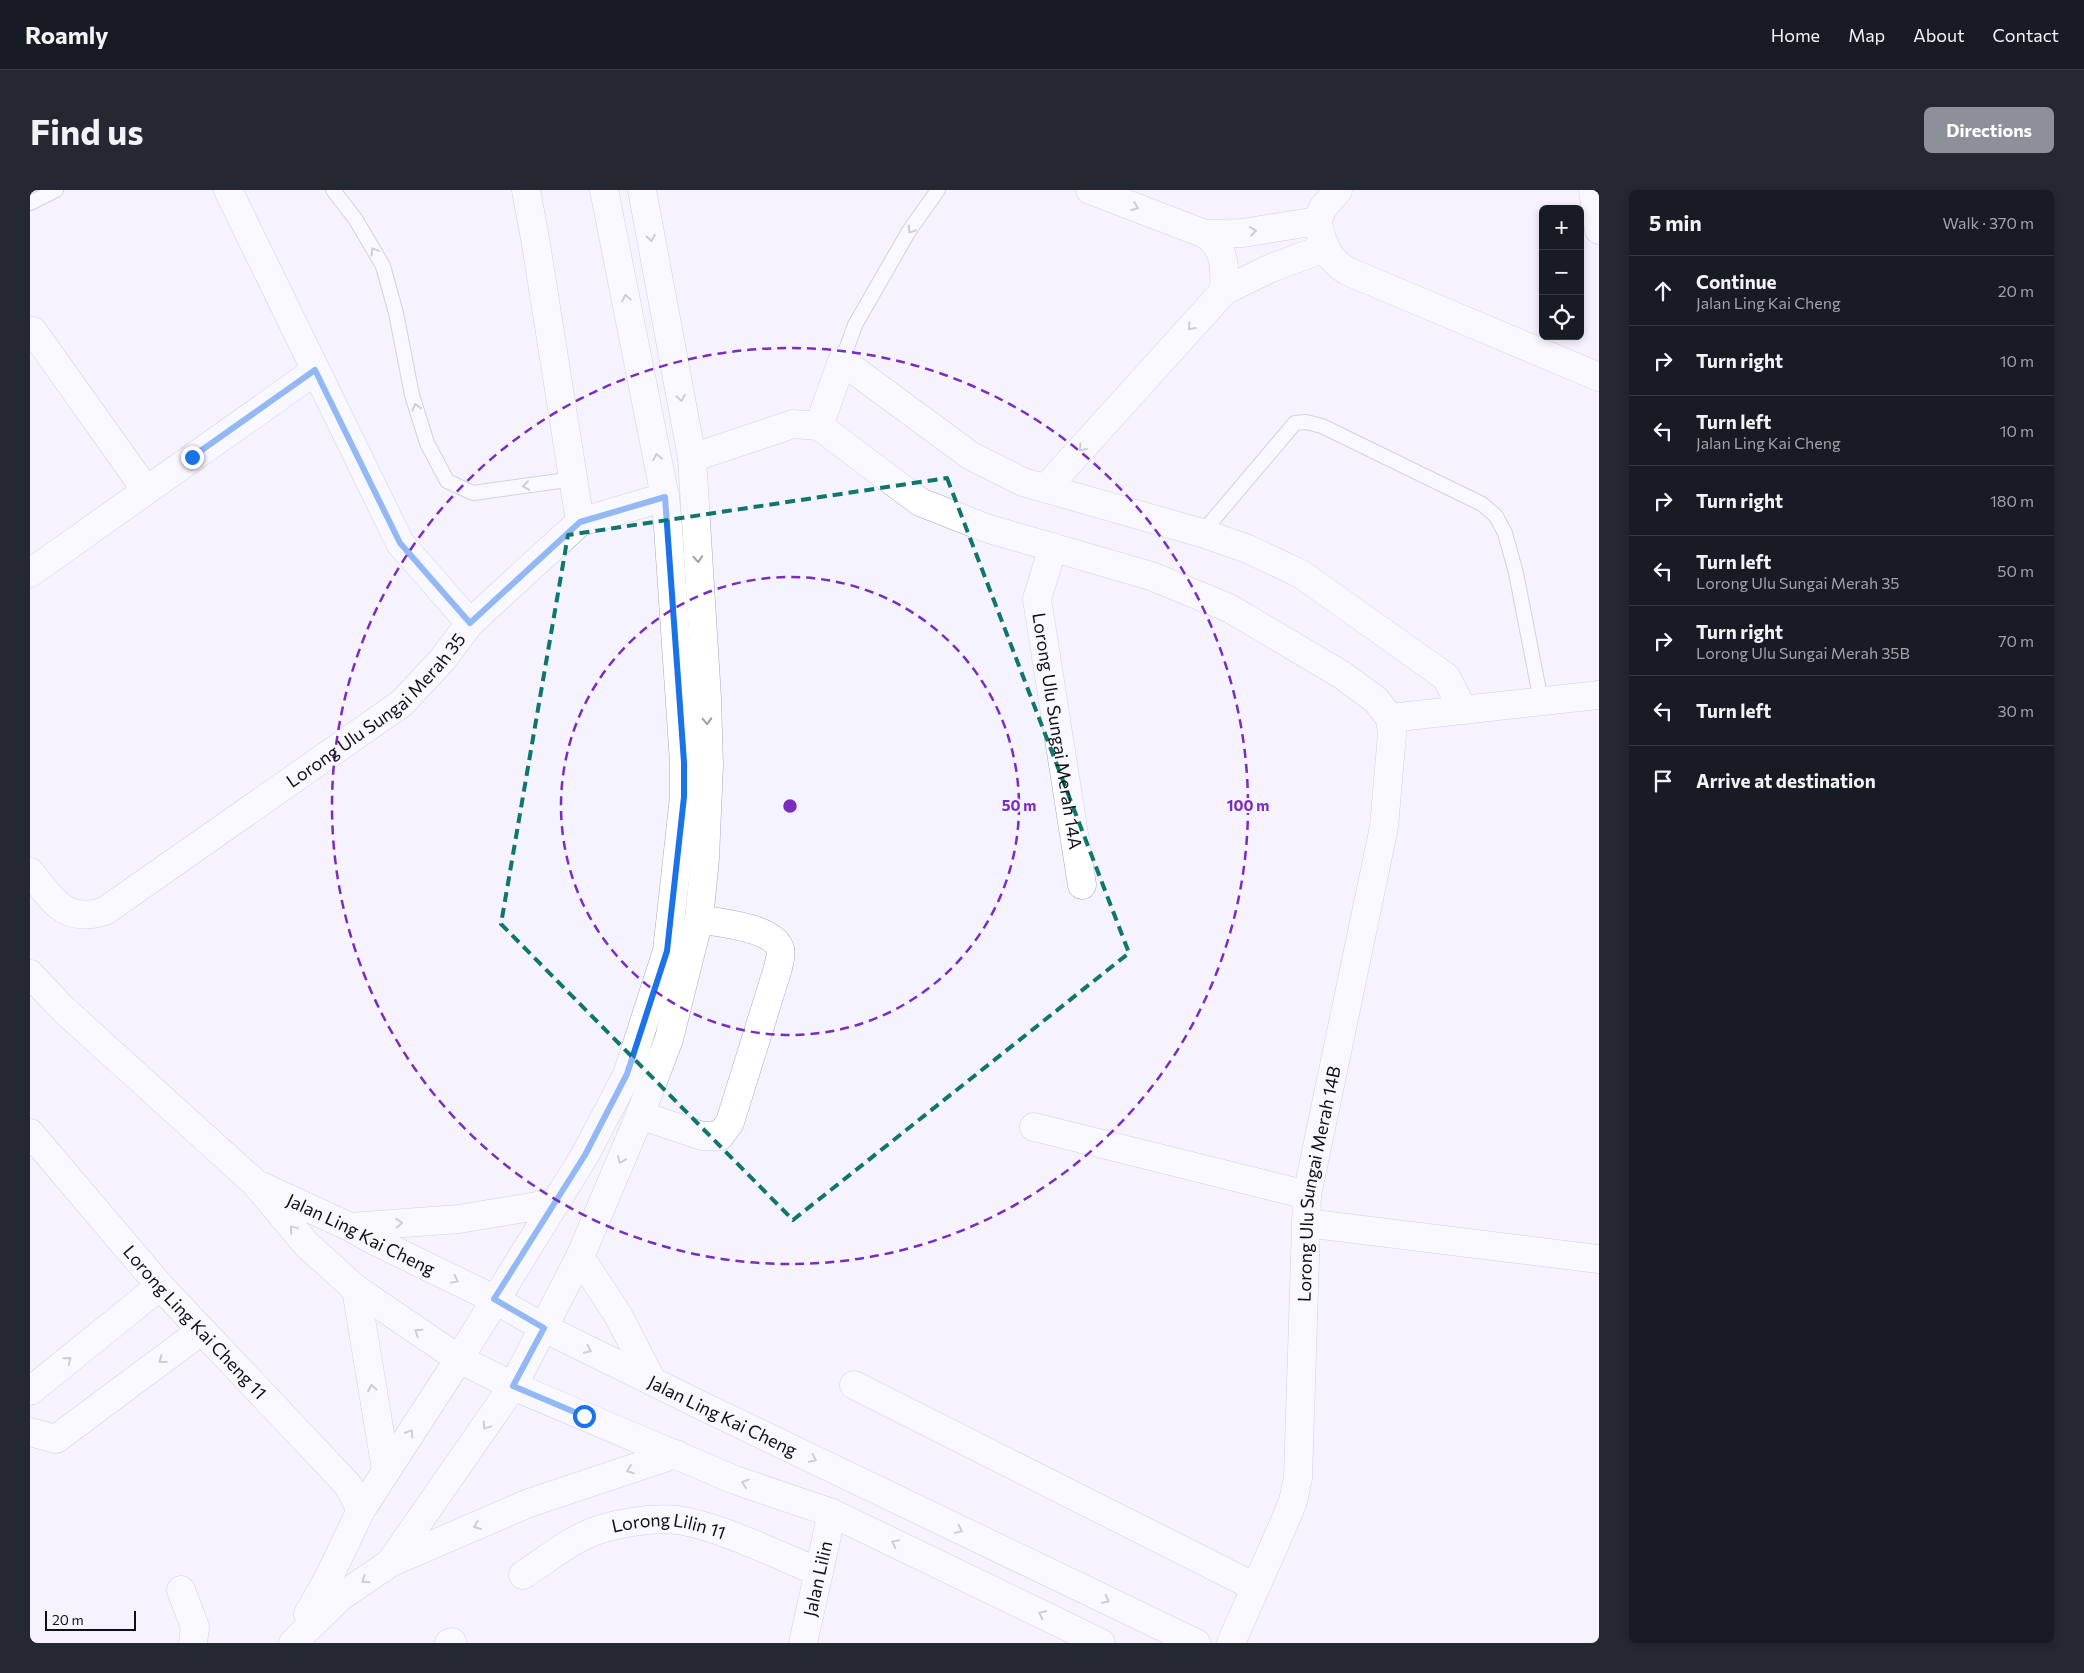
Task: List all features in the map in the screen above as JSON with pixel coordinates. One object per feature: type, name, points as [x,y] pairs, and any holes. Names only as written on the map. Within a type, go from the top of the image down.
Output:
[{"type":"street","points":[[228,190],[400,543],[470,623]]},
{"type":"street","points":[[510,190],[535,238]]},
{"type":"street","points":[[526,190],[580,522]]},
{"type":"street","points":[[292,1643],[327,1581],[361,1510],[459,1359],[494,1299],[585,1155],[627,1074],[667,951],[684,797],[684,762],[665,497],[604,190]]},
{"type":"street","points":[[390,1563],[513,1386],[580,1257],[640,1115],[669,1039],[699,919],[705,858],[709,765],[707,698],[692,458],[642,190]]},
{"type":"street","points":[[1090,190],[1205,234],[1216,242],[1225,266],[1224,291]]},
{"type":"street","points":[[1338,190],[1323,208],[1317,221],[1325,248],[1334,262],[1348,270],[1599,377]]},
{"type":"street","points":[[1593,190],[1599,230]]},
{"type":"street","points":[[1205,234],[1243,233],[1317,221]]},
{"type":"street","points":[[1046,488],[1224,291],[1271,268],[1325,248]]},
{"type":"street","points":[[34,331],[146,490]]},
{"type":"street","points":[[819,426],[842,361],[971,456],[1023,482],[1202,533],[1248,549],[1302,574],[1446,677],[1464,710]]},
{"type":"street","points":[[30,573],[315,370]]},
{"type":"street","points":[[692,458],[793,424],[819,426],[920,502],[986,528],[1151,576],[1229,608],[1342,675],[1376,700],[1390,718],[1599,695]]},
{"type":"street","name":"Lorong Ulu Sungai Merah 35","points":[[30,872],[62,908],[76,915],[90,916],[105,911],[402,703],[442,660],[470,623],[580,522],[665,497]]},
{"type":"street","name":"Lorong Ulu Sungai Merah 14A","points":[[1053,547],[1037,599],[1082,885]]},
{"type":"street","name":"Lorong Ulu Sungai Merah 14B","points":[[1232,1643],[1285,1521],[1298,1478],[1307,1196],[1384,827],[1392,734],[1390,718]]},
{"type":"street","points":[[640,1115],[702,1136],[720,1136],[726,1131],[778,968],[781,951],[776,942],[769,936],[753,930],[699,919]]},
{"type":"street","name":"Jalan Ling Kai Cheng","points":[[30,974],[70,1016],[254,1182],[307,1245],[356,1289],[459,1359],[513,1386],[735,1480],[832,1513],[1101,1643]]},
{"type":"street","points":[[1034,1127],[1307,1196]]},
{"type":"street","name":"Lorong Ling Kai Cheng 11","points":[[30,1133],[160,1286],[348,1484],[361,1510]]},
{"type":"street","name":"Jalan Ling Kai Cheng","points":[[254,1182],[350,1227],[494,1299],[544,1328],[652,1381],[1196,1643]]},
{"type":"street","points":[[350,1227],[459,1218],[555,1203]]},
{"type":"street","points":[[1306,1223],[1599,1259]]},
{"type":"street","points":[[580,1257],[618,1315],[652,1381]]},
{"type":"street","points":[[30,1390],[160,1286]]},
{"type":"street","points":[[356,1289],[386,1470]]},
{"type":"street","points":[[30,1432],[56,1439],[201,1331]]},
{"type":"street","points":[[854,1385],[1255,1587]]},
{"type":"street","points":[[292,1643],[340,1597],[390,1563],[529,1504],[676,1454]]},
{"type":"street","name":"Jalan Lilin","points":[[803,1643],[832,1513]]},
{"type":"street","name":"Lorong Lilin 11","points":[[524,1575],[563,1548],[594,1531],[634,1521],[677,1520],[713,1529],[819,1572]]},
{"type":"street","points":[[180,1590],[195,1627],[193,1643]]},
{"type":"lane","points":[[35,197],[56,190]]},
{"type":"lane","points":[[333,190],[356,220],[383,266],[396,313],[412,395],[427,443],[447,481],[473,493],[574,479]]},
{"type":"lane","points":[[842,361],[854,325],[909,231],[938,190]]},
{"type":"lane","points":[[1202,533],[1295,423],[1306,422],[1322,426],[1482,504],[1496,516],[1505,534],[1516,573],[1541,701]]},
{"type":"highlighted area","points":[[947,478],[1129,953],[793,1220],[501,924],[568,535]]},
{"type":"route","points":[[192,457],[315,370],[400,543],[470,623],[580,522],[665,497],[684,762],[684,797],[667,951],[627,1074],[585,1155],[494,1299],[544,1328],[513,1386],[584,1416]]}]
